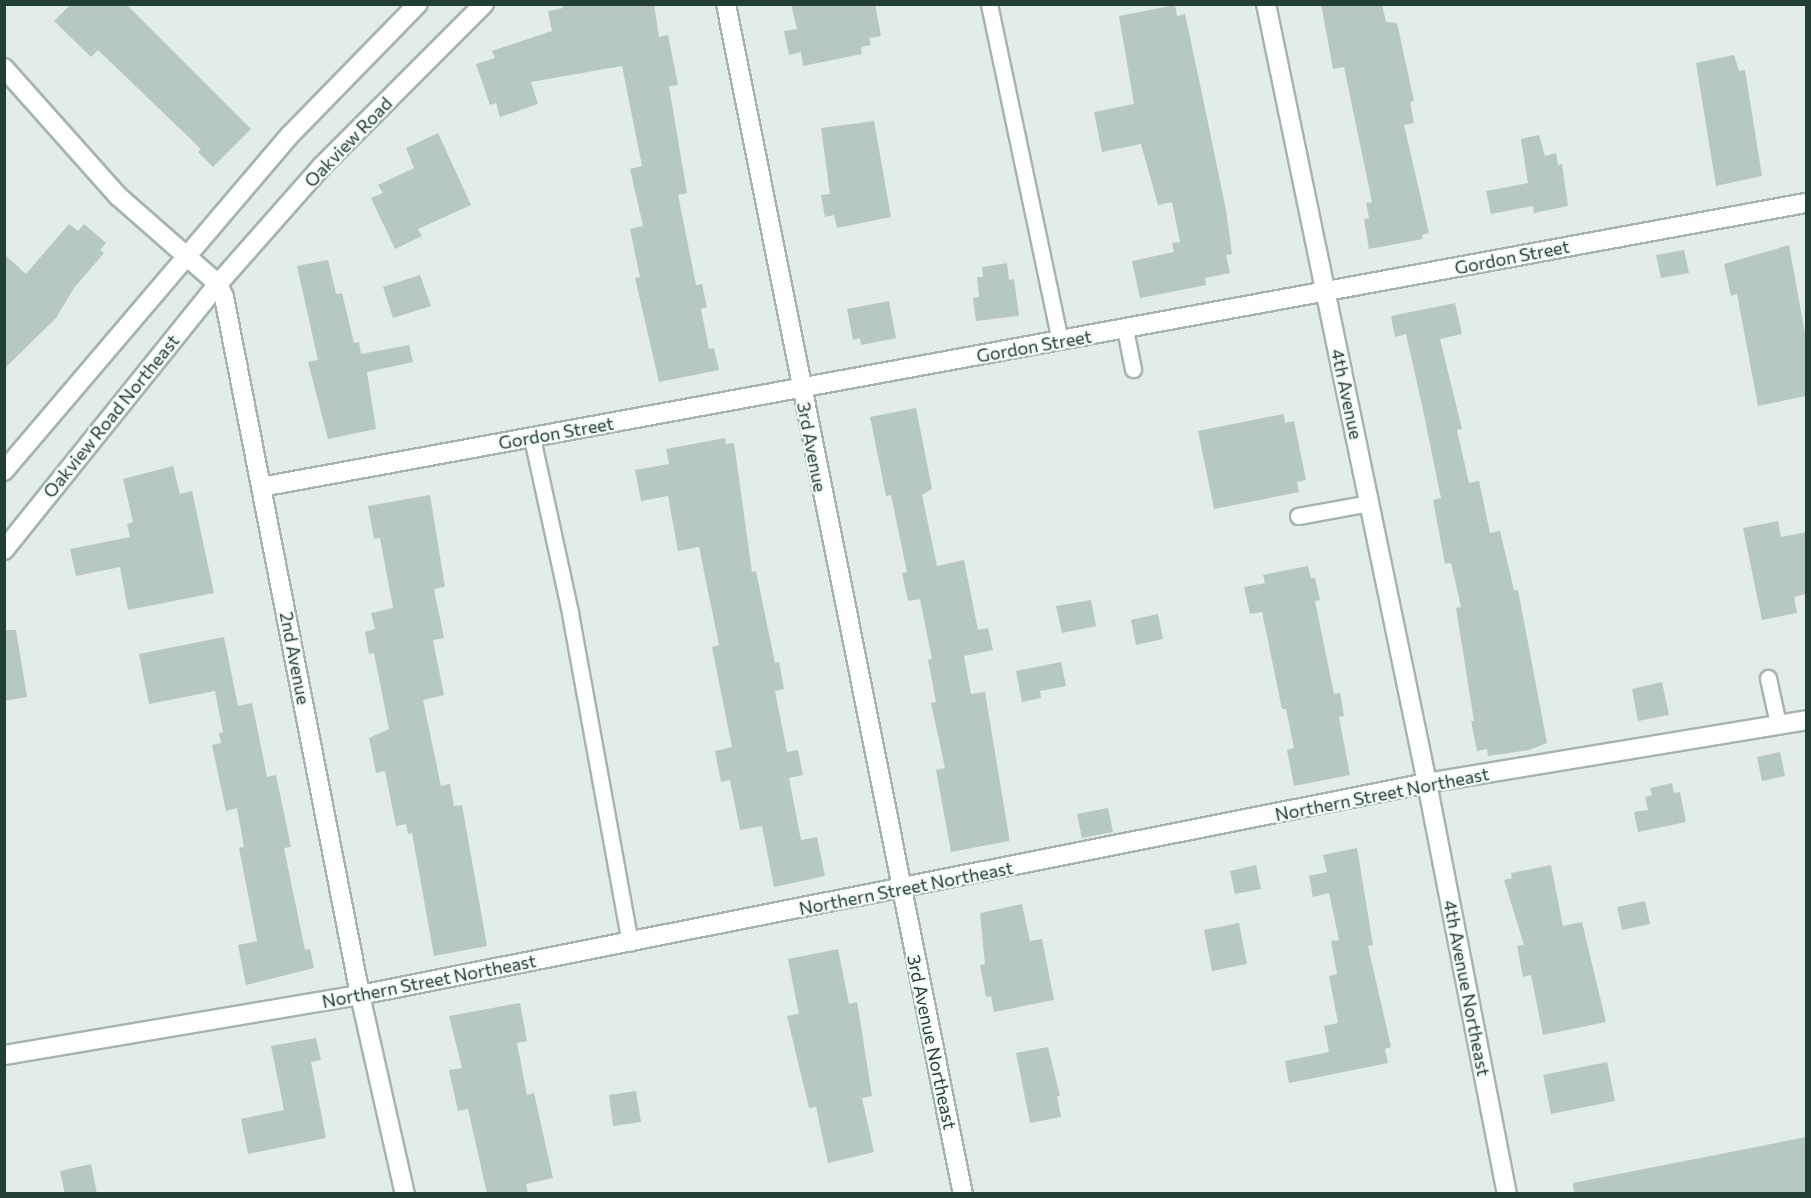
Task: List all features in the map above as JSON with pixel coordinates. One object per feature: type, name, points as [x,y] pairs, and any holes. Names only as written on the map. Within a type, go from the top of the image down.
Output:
[{"type":"street","points":[[4,471],[290,135],[418,4]]},
{"type":"street","name":"Oakview Road","points":[[218,284],[322,166],[484,4]]},
{"type":"street","name":"3rd Avenue","points":[[726,4],[900,890]]},
{"type":"street","name":"4th Avenue","points":[[1266,4],[1427,783]]},
{"type":"street","points":[[4,68],[118,196],[218,284]]},
{"type":"street","name":"Gordon Street","points":[[261,487],[1806,203]]},
{"type":"street","name":"2nd Avenue","points":[[218,284],[229,322],[360,995],[405,1194]]},
{"type":"street","name":"Oakview Road Northeast","points":[[4,550],[218,284]]},
{"type":"street","name":"Northern Street Northeast","points":[[4,1055],[360,995],[900,890],[1427,783],[1806,720]]},
{"type":"street","name":"4th Avenue Northeast","points":[[1427,783],[1507,1194]]},
{"type":"street","name":"3rd Avenue Northeast","points":[[900,890],[963,1194]]},
{"type":"lane","points":[[989,4],[1060,341]]},
{"type":"lane","points":[[1125,329],[1133,369]]},
{"type":"lane","points":[[532,438],[570,613],[630,943]]},
{"type":"lane","points":[[1298,516],[1369,503]]},
{"type":"lane","points":[[1768,678],[1778,724]]},
{"type":"building","points":[[71,4],[126,4],[251,129],[213,167],[198,152],[201,149],[98,50],[91,57],[54,21]]},
{"type":"building","points":[[562,4],[654,4],[659,37],[668,35],[678,85],[669,86],[687,193],[678,195],[696,285],[702,284],[707,307],[701,309],[709,349],[714,348],[719,370],[659,382],[635,278],[640,277],[630,229],[643,226],[630,169],[642,166],[622,66],[531,82],[538,104],[500,117],[496,103],[490,105],[476,64],[495,58],[492,51],[552,31],[548,11],[563,8]]},
{"type":"building","points":[[791,4],[875,4],[881,36],[869,38],[871,45],[861,47],[862,54],[803,66],[801,52],[789,55],[784,31],[797,29]]},
{"type":"building","points":[[1321,4],[1382,4],[1386,22],[1397,23],[1414,101],[1410,102],[1414,123],[1404,125],[1429,233],[1422,235],[1423,239],[1369,249],[1364,219],[1369,218],[1366,203],[1372,202],[1344,67],[1333,69]]},
{"type":"building","points":[[1175,5],[1177,16],[1185,14],[1226,210],[1232,254],[1226,255],[1230,273],[1205,278],[1206,285],[1140,298],[1132,261],[1174,252],[1172,243],[1180,242],[1172,202],[1158,205],[1141,144],[1102,152],[1094,112],[1134,104],[1119,16]]},
{"type":"building","points":[[1734,55],[1739,71],[1745,70],[1762,176],[1716,186],[1696,63]]},
{"type":"building","points":[[874,121],[891,217],[837,228],[834,215],[825,217],[821,195],[830,194],[821,128]]},
{"type":"building","points":[[438,133],[471,205],[418,229],[422,236],[395,249],[371,198],[383,193],[378,185],[414,168],[406,148]]},
{"type":"building","points":[[1539,135],[1545,156],[1556,153],[1558,165],[1562,164],[1568,206],[1534,213],[1533,206],[1491,214],[1486,191],[1528,183],[1521,139]]},
{"type":"building","points":[[69,224],[78,231],[84,224],[106,243],[100,250],[104,253],[74,288],[56,318],[4,369],[4,254],[26,274]]},
{"type":"building","points":[[1789,245],[1806,339],[1806,396],[1758,406],[1737,294],[1731,296],[1724,264]]},
{"type":"building","points":[[1684,250],[1689,273],[1661,278],[1656,255]]},
{"type":"building","points":[[328,260],[336,294],[342,293],[354,343],[359,342],[361,354],[409,345],[413,362],[367,372],[376,429],[328,439],[308,362],[318,360],[297,266]]},
{"type":"building","points":[[1007,263],[1009,280],[1014,279],[1019,316],[976,321],[973,298],[979,297],[977,277],[983,277],[982,267]]},
{"type":"building","points":[[420,275],[431,306],[393,318],[383,287]]},
{"type":"building","points":[[889,301],[896,338],[861,345],[860,338],[853,340],[847,309]]},
{"type":"building","points":[[1455,303],[1462,334],[1440,339],[1462,429],[1457,430],[1469,483],[1479,481],[1490,533],[1500,531],[1514,590],[1518,590],[1547,743],[1529,750],[1488,756],[1487,749],[1477,751],[1471,721],[1474,721],[1456,608],[1461,607],[1451,563],[1445,564],[1433,500],[1441,498],[1423,410],[1406,334],[1395,337],[1391,316]]},
{"type":"building","points":[[916,408],[932,489],[922,495],[937,566],[964,560],[978,630],[988,628],[993,650],[964,656],[971,694],[985,692],[1009,836],[1009,841],[951,852],[936,770],[945,768],[931,703],[936,702],[928,660],[932,659],[920,599],[908,601],[902,573],[907,572],[891,495],[886,496],[870,417]]},
{"type":"building","points":[[1284,414],[1285,423],[1294,421],[1306,480],[1297,482],[1299,492],[1214,509],[1198,431]]},
{"type":"building","points":[[725,438],[726,444],[734,443],[752,572],[756,571],[775,663],[779,662],[784,689],[775,691],[787,752],[798,750],[803,775],[789,778],[801,840],[817,837],[825,876],[774,887],[762,826],[740,830],[730,780],[721,782],[715,751],[732,747],[712,647],[719,645],[699,547],[678,551],[668,496],[641,501],[635,470],[669,464],[666,449]]},
{"type":"building","points":[[173,466],[180,494],[192,491],[214,593],[128,610],[120,567],[76,576],[70,549],[130,537],[127,524],[133,522],[123,479]]},
{"type":"building","points":[[430,495],[445,587],[434,589],[444,638],[433,640],[444,695],[423,700],[441,786],[450,784],[454,806],[462,805],[487,946],[434,956],[412,833],[408,834],[406,824],[396,826],[385,771],[376,773],[369,738],[389,729],[374,653],[369,654],[365,632],[375,629],[371,613],[393,608],[380,538],[374,539],[368,506]]},
{"type":"building","points":[[1778,521],[1781,537],[1806,532],[1806,594],[1794,597],[1797,613],[1762,620],[1743,528]]},
{"type":"building","points":[[1308,566],[1311,578],[1315,578],[1320,600],[1315,601],[1334,694],[1340,693],[1344,716],[1339,717],[1350,775],[1294,786],[1287,750],[1294,748],[1286,709],[1282,709],[1262,612],[1250,614],[1244,587],[1265,583],[1263,575]]},
{"type":"building","points":[[1091,600],[1096,626],[1062,633],[1056,606]]},
{"type":"building","points":[[1158,614],[1163,639],[1136,645],[1131,620]]},
{"type":"building","points":[[4,630],[16,630],[27,697],[4,701]]},
{"type":"building","points":[[224,637],[238,706],[252,703],[267,777],[276,775],[291,847],[284,848],[305,950],[310,949],[314,968],[246,985],[238,945],[257,941],[239,848],[244,847],[237,808],[226,811],[212,745],[221,743],[219,733],[223,732],[215,691],[149,704],[139,654]]},
{"type":"building","points":[[1061,662],[1066,686],[1040,691],[1041,698],[1022,702],[1016,671]]},
{"type":"building","points":[[1662,682],[1669,715],[1638,721],[1632,689]]},
{"type":"building","points":[[1780,752],[1785,776],[1762,781],[1757,757]]},
{"type":"building","points":[[1672,783],[1674,793],[1680,792],[1686,822],[1638,832],[1634,812],[1648,810],[1645,797],[1652,795],[1650,788]]},
{"type":"building","points":[[1108,808],[1113,832],[1082,838],[1077,814]]},
{"type":"building","points":[[1357,848],[1373,945],[1368,946],[1391,1047],[1385,1049],[1388,1063],[1289,1083],[1285,1061],[1329,1052],[1324,1026],[1338,1023],[1329,976],[1337,974],[1331,941],[1339,940],[1329,893],[1313,897],[1309,876],[1327,872],[1323,855]]},
{"type":"building","points":[[1256,865],[1261,889],[1235,894],[1230,871]]},
{"type":"building","points":[[1551,865],[1563,926],[1582,922],[1606,1022],[1543,1035],[1531,975],[1523,977],[1517,946],[1524,945],[1504,880],[1512,878],[1511,873]]},
{"type":"building","points":[[1645,901],[1650,924],[1622,930],[1617,907]]},
{"type":"building","points":[[1022,904],[1030,941],[1042,939],[1054,1000],[994,1012],[991,996],[986,997],[980,965],[985,964],[980,913]]},
{"type":"building","points":[[1239,923],[1247,964],[1212,971],[1204,930]]},
{"type":"building","points":[[838,949],[849,1004],[857,1002],[872,1096],[862,1098],[874,1152],[828,1163],[816,1107],[809,1108],[787,1016],[799,1014],[788,959]]},
{"type":"building","points":[[520,1003],[527,1041],[517,1043],[527,1095],[534,1093],[553,1178],[526,1184],[528,1194],[487,1194],[468,1109],[458,1111],[449,1070],[462,1068],[449,1016]]},
{"type":"building","points":[[316,1038],[321,1060],[311,1062],[326,1138],[248,1154],[241,1119],[284,1110],[271,1046]]},
{"type":"building","points":[[1048,1047],[1060,1096],[1057,1096],[1061,1117],[1030,1123],[1016,1053]]},
{"type":"building","points":[[1607,1062],[1615,1101],[1551,1114],[1543,1075]]},
{"type":"building","points":[[636,1091],[641,1122],[613,1126],[609,1095]]},
{"type":"building","points":[[1806,1137],[1806,1194],[1574,1194],[1573,1183]]},
{"type":"building","points":[[91,1164],[97,1194],[65,1194],[60,1171]]}]
